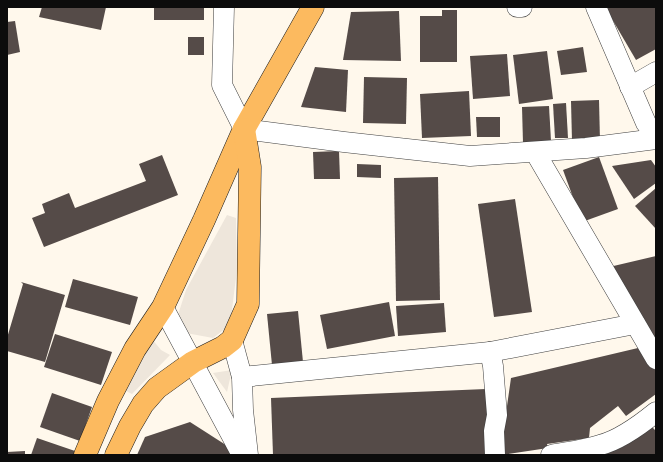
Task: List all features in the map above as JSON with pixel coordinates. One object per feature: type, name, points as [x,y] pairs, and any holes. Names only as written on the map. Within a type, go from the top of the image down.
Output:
[{"type":"main road","points":[[85,455],[108,401],[135,349],[163,307],[244,129],[313,7]]},
{"type":"main road","points":[[116,455],[143,404],[157,388],[193,362],[223,347],[232,340],[248,304],[250,167],[244,129]]},
{"type":"street","points":[[224,7],[222,85],[244,129],[470,156],[586,148],[656,138],[646,123],[596,7]]},
{"type":"street","points":[[517,7],[522,7]]},
{"type":"street","points":[[630,87],[656,72]]},
{"type":"street","points":[[535,152],[656,359]]},
{"type":"street","points":[[163,307],[242,455]]},
{"type":"street","points":[[242,377],[490,352],[635,324]]},
{"type":"street","points":[[232,340],[242,377],[243,410],[248,455]]},
{"type":"street","points":[[490,352],[493,366],[496,415],[494,431],[495,455]]},
{"type":"street","points":[[551,455],[601,445],[622,436],[642,424],[656,412]]},
{"type":"shaded area","points":[[227,215],[236,218],[237,270],[230,325],[213,338],[186,333],[177,318],[186,290]]},
{"type":"shaded area","points":[[152,339],[161,350],[170,355],[132,394],[124,390]]},
{"type":"shaded area","points":[[232,370],[227,392],[213,373]]},
{"type":"building","points":[[42,7],[106,7],[101,30],[39,17]]},
{"type":"building","points":[[154,7],[204,7],[204,20],[154,20]]},
{"type":"building","points":[[605,7],[656,7],[656,49],[636,60]]},
{"type":"building","points":[[442,10],[457,10],[457,62],[420,62],[420,16],[442,16]]},
{"type":"building","points":[[399,11],[401,61],[343,60],[351,12]]},
{"type":"building","points":[[15,21],[20,52],[7,55],[7,22]]},
{"type":"building","points":[[188,37],[204,37],[204,55],[188,55]]},
{"type":"building","points":[[583,47],[587,72],[561,75],[557,51]]},
{"type":"building","points":[[547,51],[553,99],[519,104],[513,55]]},
{"type":"building","points":[[507,54],[510,96],[473,99],[470,56]]},
{"type":"building","points":[[315,67],[348,70],[346,112],[301,107]]},
{"type":"building","points":[[364,77],[407,78],[406,124],[363,123]]},
{"type":"building","points":[[469,91],[471,136],[422,138],[420,94]]},
{"type":"building","points":[[599,100],[600,141],[572,141],[571,101]]},
{"type":"building","points":[[566,103],[568,138],[555,138],[553,104]]},
{"type":"building","points":[[549,106],[551,141],[523,143],[522,107]]},
{"type":"building","points":[[476,117],[500,117],[500,137],[477,137]]},
{"type":"building","points":[[339,151],[340,179],[314,179],[313,152]]},
{"type":"building","points":[[162,155],[178,195],[44,247],[32,218],[45,213],[42,204],[69,193],[75,208],[146,181],[139,164]]},
{"type":"building","points":[[599,157],[618,209],[582,222],[563,170]]},
{"type":"building","points":[[651,160],[656,167],[656,183],[634,199],[612,166]]},
{"type":"building","points":[[357,164],[381,165],[381,178],[357,177]]},
{"type":"building","points":[[438,177],[440,300],[396,301],[394,178]]},
{"type":"building","points":[[656,188],[656,229],[635,206]]},
{"type":"building","points":[[515,199],[532,312],[494,317],[478,204]]},
{"type":"building","points":[[656,256],[656,343],[605,268]]},
{"type":"building","points":[[73,279],[138,297],[130,325],[65,307]]},
{"type":"building","points":[[21,282],[65,295],[45,362],[7,351],[7,338],[23,284]]},
{"type":"building","points":[[389,302],[395,336],[327,349],[320,315]]},
{"type":"building","points":[[444,303],[446,332],[398,336],[396,306]]},
{"type":"building","points":[[298,311],[303,362],[272,365],[267,314]]},
{"type":"building","points":[[55,334],[112,352],[101,385],[44,367]]},
{"type":"building","points":[[638,348],[656,371],[656,394],[626,416],[618,406],[590,428],[589,438],[547,444],[548,448],[502,455],[504,427],[511,378]]},
{"type":"building","points":[[486,389],[489,455],[273,455],[271,398]]},
{"type":"building","points":[[52,393],[92,407],[80,441],[40,427]]},
{"type":"building","points":[[190,422],[229,447],[231,455],[137,455],[145,437]]},
{"type":"building","points":[[652,427],[656,431],[656,455],[599,455]]},
{"type":"building","points":[[37,438],[75,451],[74,455],[31,455]]},
{"type":"building","points":[[25,451],[25,455],[7,455],[7,452]]}]
